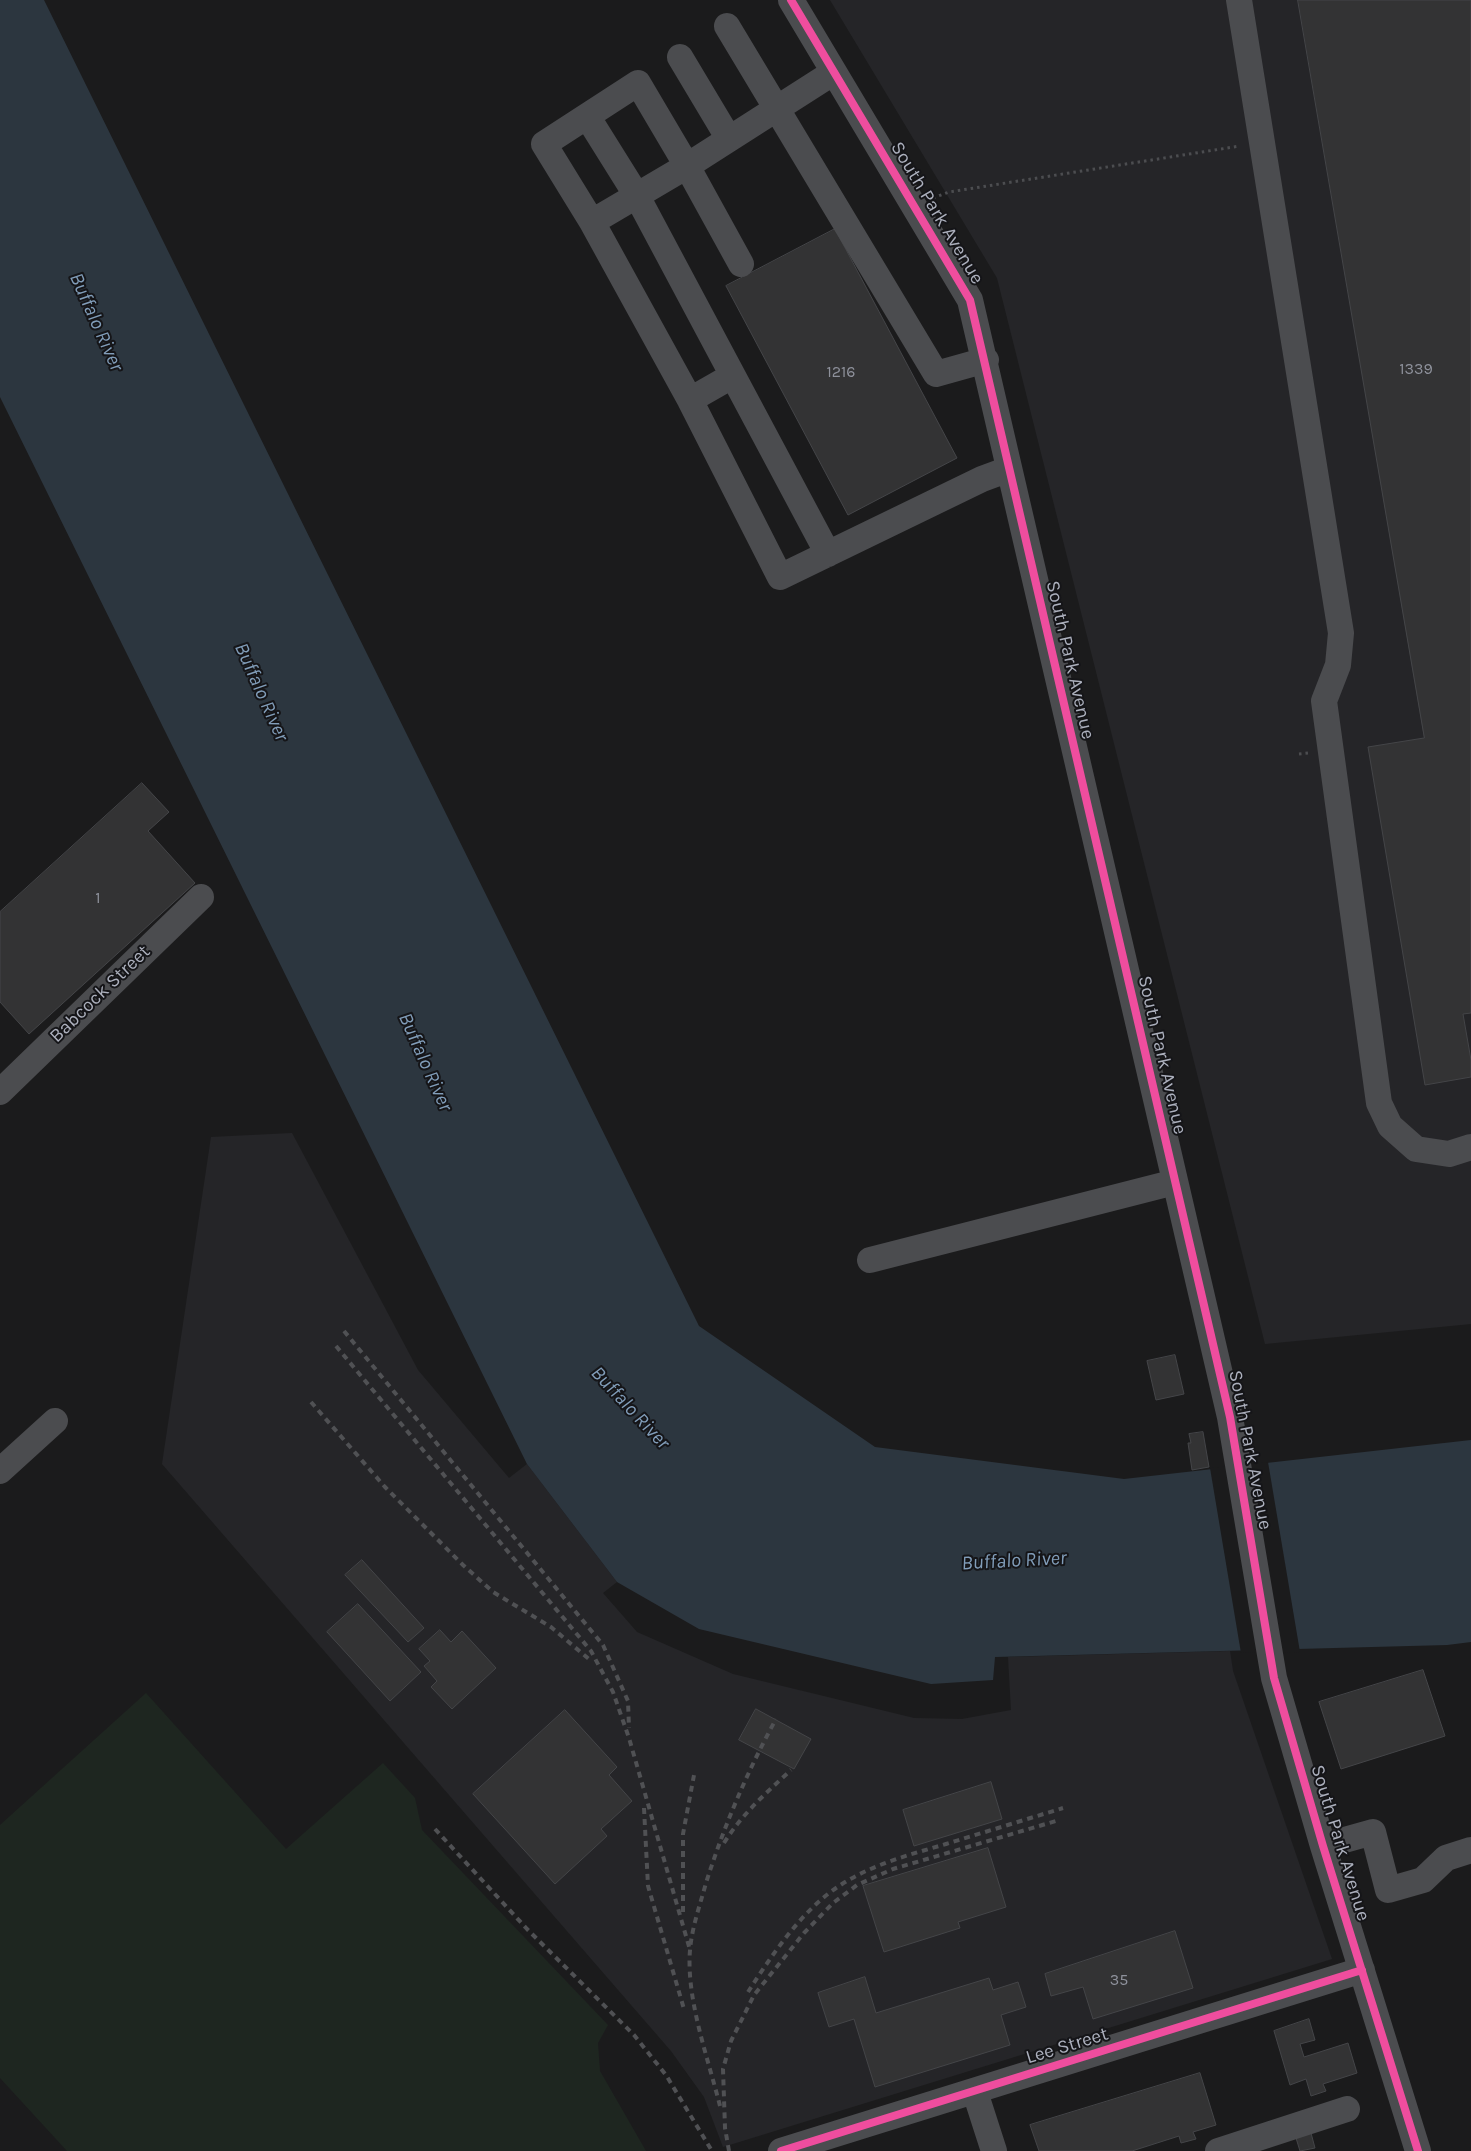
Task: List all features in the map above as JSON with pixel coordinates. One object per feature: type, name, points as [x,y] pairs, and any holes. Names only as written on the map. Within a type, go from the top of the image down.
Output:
[{"type":"street","name":"South Park Avenue","points":[[791,0],[965,288],[986,360],[1009,469],[1230,1417],[1274,1678],[1323,1846],[1418,2151]]},
{"type":"street","points":[[1239,0],[1341,633],[1338,665],[1324,702],[1379,1102],[1390,1126],[1416,1148],[1449,1154],[1471,1148]]},
{"type":"street","points":[[727,26],[936,374],[986,360]]},
{"type":"street","points":[[680,57],[729,139]]},
{"type":"street","points":[[592,222],[687,166],[834,72]]},
{"type":"street","points":[[741,264],[687,166],[638,83],[544,144],[592,222],[690,400],[780,577],[982,479],[1009,469]]},
{"type":"street","points":[[587,116],[637,196],[828,554]]},
{"type":"street","points":[[690,400],[732,376]]},
{"type":"street","name":"Babcock Street","points":[[0,1092],[201,897]]},
{"type":"street","points":[[870,1260],[1175,1182]]},
{"type":"street","points":[[0,1471],[55,1421]]},
{"type":"street","points":[[1323,1846],[1373,1832],[1388,1890],[1423,1880],[1446,1858],[1471,1850]]},
{"type":"street","name":"Lee Street","points":[[781,2151],[1362,1970]]},
{"type":"street","points":[[975,2092],[994,2151]]},
{"type":"street","points":[[1218,2151],[1347,2109]]},
{"type":"path","points":[[914,205],[949,192],[1262,142]]},
{"type":"shaded area","points":[[830,0],[1471,0],[1471,1324],[1265,1344],[997,278]]},
{"type":"shaded area","points":[[292,1133],[418,1370],[509,1478],[527,1464],[617,1582],[603,1593],[637,1632],[733,1674],[914,1718],[962,1719],[1011,1710],[1008,1657],[1230,1651],[1233,1671],[1332,1959],[723,2147],[704,2097],[671,2051],[162,1464],[211,1137]]},
{"type":"shaded area","points":[[146,1693],[286,1849],[383,1763],[415,1798],[422,1830],[608,2025],[598,2043],[600,2071],[646,2151],[67,2151],[0,2078],[0,1825]]},
{"type":"water","name":"Buffalo River","points":[[0,0],[44,0],[699,1326],[875,1447],[1124,1479],[1471,1440],[1471,1642],[1447,1645],[995,1657],[993,1680],[931,1684],[699,1629],[617,1582],[527,1464],[0,397]]},
{"type":"pier","points":[[1268,1462],[1300,1652],[1241,1653],[1210,1468]]},
{"type":"building","points":[[1298,0],[1471,0],[1471,1013],[1463,1014],[1471,1060],[1471,1077],[1425,1085],[1368,747],[1424,738]]},
{"type":"building","points":[[835,229],[957,458],[848,515],[726,286]]},
{"type":"building","points":[[142,783],[169,812],[148,831],[195,883],[29,1034],[0,1002],[0,912]]},
{"type":"building","points":[[1175,1355],[1184,1394],[1156,1400],[1147,1361]]},
{"type":"building","points":[[1203,1432],[1209,1467],[1192,1470],[1188,1443],[1191,1443],[1189,1434]]},
{"type":"building","points":[[362,1560],[424,1628],[408,1642],[345,1575]]},
{"type":"building","points":[[358,1604],[421,1672],[390,1701],[327,1632]]},
{"type":"building","points":[[440,1630],[451,1642],[462,1631],[496,1668],[452,1709],[431,1687],[437,1681],[424,1666],[430,1661],[419,1649]]},
{"type":"building","points":[[1423,1670],[1445,1736],[1341,1769],[1319,1702]]},
{"type":"building","points":[[756,1709],[811,1739],[794,1769],[739,1740]]},
{"type":"building","points":[[565,1710],[617,1767],[609,1775],[632,1801],[601,1829],[607,1836],[555,1884],[473,1794]]},
{"type":"building","points":[[991,1782],[1002,1819],[914,1846],[903,1810]]},
{"type":"building","points":[[988,1848],[1006,1907],[958,1922],[960,1928],[884,1952],[863,1886]]},
{"type":"building","points":[[1175,1931],[1193,1988],[1093,2019],[1083,1987],[1051,1996],[1045,1974]]},
{"type":"building","points":[[865,1977],[876,2013],[989,1978],[993,1990],[1018,1982],[1026,2007],[1001,2015],[1010,2045],[875,2087],[854,2019],[829,2027],[818,1993]]},
{"type":"building","points":[[1309,2019],[1315,2040],[1300,2044],[1304,2057],[1348,2043],[1357,2073],[1323,2084],[1326,2091],[1311,2096],[1306,2079],[1290,2085],[1274,2031]]},
{"type":"building","points":[[1200,2073],[1216,2125],[1193,2132],[1196,2139],[1181,2143],[1179,2136],[1132,2151],[1039,2151],[1030,2125]]},
{"type":"building","points":[[1311,2133],[1315,2148],[1300,2151],[1296,2138]]},
{"type":"railway","points":[[344,1331],[603,1645],[628,1701],[629,1728]]},
{"type":"railway","points":[[336,1346],[591,1651],[613,1692],[629,1738],[690,1950]]},
{"type":"railway","points":[[311,1402],[385,1487],[463,1565],[493,1592],[551,1627],[590,1660]]},
{"type":"railway","points":[[720,2106],[704,2048],[691,1988],[691,1941],[696,1916],[720,1841],[755,1759],[776,1719]]},
{"type":"railway","points":[[724,1843],[747,1813],[791,1770]]},
{"type":"railway","points":[[683,1912],[683,1834],[694,1775]]},
{"type":"railway","points":[[644,1808],[648,1886],[684,2009]]},
{"type":"railway","points":[[748,1992],[794,1927],[805,1915],[828,1894],[855,1876],[884,1863],[1063,1808]]},
{"type":"railway","points":[[729,2151],[725,2128],[723,2069],[731,2041],[754,1995],[804,1933],[833,1903],[857,1885],[893,1869],[1056,1821]]},
{"type":"railway","points":[[435,1829],[527,1929],[634,2035],[666,2075],[712,2151]]},
{"type":"cycle path","points":[[791,0],[970,300],[1230,1417],[1274,1678],[1323,1846],[1418,2151]]},
{"type":"cycle path","points":[[781,2151],[1362,1970]]}]
